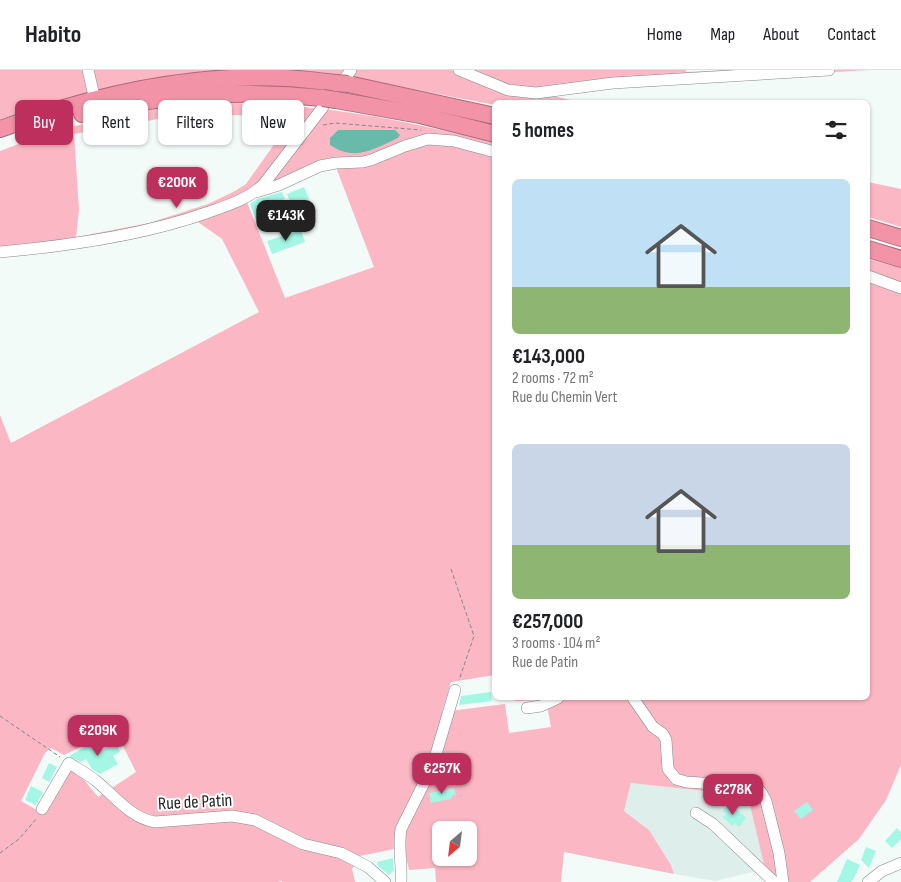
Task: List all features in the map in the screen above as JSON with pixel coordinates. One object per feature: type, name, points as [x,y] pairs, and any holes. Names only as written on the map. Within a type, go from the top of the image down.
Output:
[{"type":"highway","points":[[95,100],[136,90],[170,85],[266,78],[345,78],[492,115]]},
{"type":"highway","points":[[0,140],[83,114],[153,100],[200,95],[245,94],[412,113],[492,133]]},
{"type":"highway","points":[[0,129],[83,103]]},
{"type":"highway","points":[[870,229],[901,238]]},
{"type":"highway","points":[[870,250],[901,259]]},
{"type":"street","points":[[88,70],[95,100]]},
{"type":"street","points":[[459,70],[478,74],[508,90],[536,93],[613,83],[829,70]]},
{"type":"street","points":[[256,192],[327,102]]},
{"type":"street","points":[[0,252],[28,250],[165,226],[235,203],[256,192],[279,185],[320,166],[336,163],[363,162],[421,140],[437,138],[492,151]]},
{"type":"street","points":[[870,277],[901,288]]},
{"type":"street","points":[[401,882],[402,867],[399,837],[401,829],[434,761],[455,690]]},
{"type":"street","points":[[527,708],[541,706],[554,700]]},
{"type":"street","points":[[637,700],[654,727],[663,734],[666,740],[668,769],[676,779],[686,782],[746,786],[761,792],[766,801],[779,854],[782,882]]},
{"type":"street","points":[[42,809],[69,763]]},
{"type":"street","name":"Rue de Patin","points":[[69,763],[95,780],[144,820],[155,822],[232,816],[255,820],[303,844],[341,853],[368,867],[386,882]]},
{"type":"street","points":[[696,813],[713,824],[774,882]]},
{"type":"street","points":[[868,882],[882,870],[901,864]]},
{"type":"path","points":[[307,128],[336,123],[413,128],[437,138]]},
{"type":"path","points":[[451,569],[474,636],[455,690]]},
{"type":"path","points":[[0,716],[69,763]]},
{"type":"path","points":[[0,853],[30,829],[42,809]]},
{"type":"shaded area","points":[[0,70],[292,70],[184,75],[111,87],[61,100],[15,100],[15,114],[0,119]]},
{"type":"shaded area","points":[[292,70],[686,70],[686,72],[728,70],[868,70],[611,86],[554,96],[571,100],[492,100],[492,104],[326,73]]},
{"type":"shaded area","points":[[232,103],[242,103],[242,115],[232,115]]},
{"type":"shaded area","points":[[304,107],[376,117],[492,142],[492,675],[451,682],[442,712],[505,704],[509,733],[551,727],[546,700],[870,700],[870,260],[901,268],[901,765],[886,800],[859,839],[810,882],[780,882],[765,869],[749,801],[741,795],[631,783],[624,811],[649,830],[671,865],[674,874],[564,852],[561,882],[436,882],[435,868],[409,870],[404,847],[360,856],[352,869],[355,882],[0,882],[0,415],[11,443],[259,312],[222,239],[198,222],[158,232],[0,257],[0,151],[16,145],[73,145],[73,126],[83,124],[83,132],[74,134],[79,210],[76,237],[149,223],[208,204],[235,191],[246,184],[274,145],[304,145]],"holes":[[[336,161],[337,170],[374,267],[285,298],[245,197]],[[115,730],[136,772],[98,797],[84,780],[70,770],[44,814],[21,801],[45,753],[51,748],[64,755]]]},
{"type":"shaded area","points":[[157,109],[158,119],[148,121],[148,111]]},
{"type":"shaded area","points":[[338,130],[395,130],[400,135],[398,138],[372,150],[348,153],[330,145],[330,138]]},
{"type":"shaded area","points":[[870,182],[901,189],[901,227],[870,218]]},
{"type":"shaded area","points":[[514,700],[546,700],[516,701]]},
{"type":"shaded area","points":[[631,783],[741,795],[749,801],[765,869],[715,881],[674,874],[671,865],[649,830],[624,811]]},
{"type":"building","points":[[304,187],[309,199],[300,202],[302,206],[293,209],[287,194]]},
{"type":"building","points":[[282,192],[285,199],[267,206],[270,215],[256,220],[250,204],[257,199]]},
{"type":"building","points":[[301,230],[305,242],[272,254],[267,241]]},
{"type":"building","points":[[491,692],[492,701],[459,705],[461,696]]},
{"type":"building","points":[[92,743],[94,746],[97,744],[100,751],[116,743],[120,752],[113,756],[118,764],[100,774],[92,769],[86,759],[81,762],[69,756]]},
{"type":"building","points":[[49,763],[57,767],[49,782],[42,778]]},
{"type":"building","points":[[31,786],[43,792],[36,805],[25,800]]},
{"type":"building","points":[[454,788],[456,795],[453,795],[451,799],[431,803],[429,793]]},
{"type":"building","points":[[807,802],[813,810],[801,819],[794,811]]},
{"type":"building","points":[[730,803],[746,818],[739,827],[735,823],[732,826],[723,817],[726,814],[722,811]]},
{"type":"building","points":[[897,828],[901,832],[901,839],[892,848],[885,841]]},
{"type":"building","points":[[866,847],[876,851],[869,868],[861,860]]},
{"type":"building","points":[[393,858],[394,870],[389,875],[378,866],[377,862]]},
{"type":"building","points":[[847,859],[860,865],[851,882],[837,882]]}]
